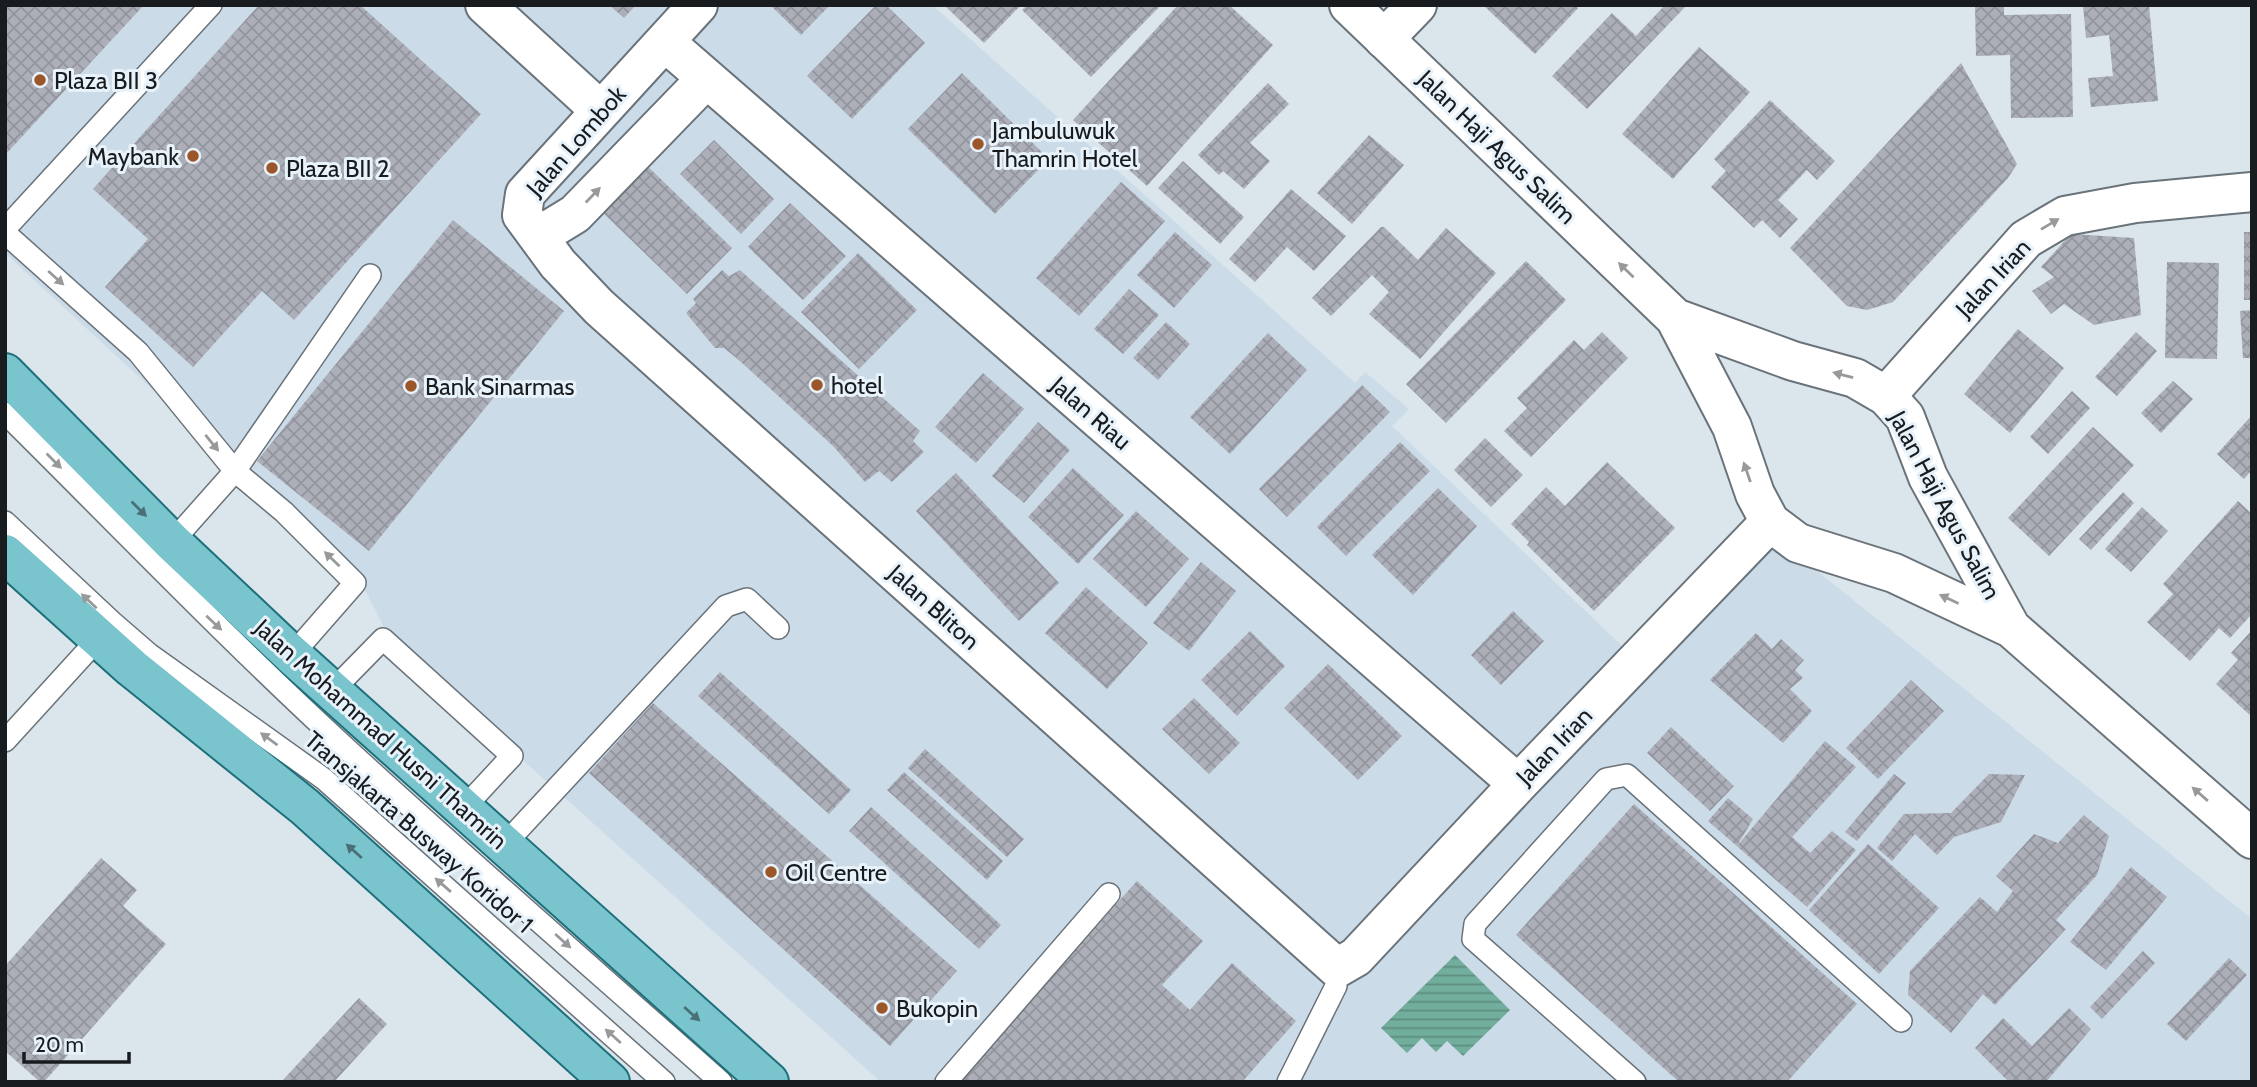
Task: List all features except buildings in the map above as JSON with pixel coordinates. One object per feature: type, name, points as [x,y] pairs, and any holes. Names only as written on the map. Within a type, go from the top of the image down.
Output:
[{"type":"main road","name":"Jalan Mohammad Husni Thamrin","points":[[5,373],[172,542],[292,655],[462,810],[769,1082]]},
{"type":"main road","points":[[5,554],[98,639],[305,807],[610,1082]]},
{"type":"street","points":[[485,5],[601,111]]},
{"type":"street","name":"Jalan Lombok","points":[[698,5],[525,194],[522,215],[540,236],[575,214],[706,79]]},
{"type":"street","name":"Jalan Haji Agus Salim","points":[[1349,5],[1675,318],[1732,428],[1755,494],[1770,522],[1798,543],[1894,573],[2011,628],[2252,839]]},
{"type":"street","points":[[1384,39],[1416,5]]},
{"type":"street","name":"Jalan Riau","points":[[665,41],[1518,784]]},
{"type":"street","name":"Jalan Irian","points":[[1886,396],[2026,239],[2064,216],[2135,203],[2252,192]]},
{"type":"street","name":"Jalan Bliton","points":[[540,236],[558,264],[599,307],[1337,977]]},
{"type":"street","name":"Jalan Haji Agus Salim","points":[[1675,318],[1793,361],[1855,378],[1886,396],[1905,416],[1928,477],[2011,628]]},
{"type":"street","name":"Jalan Irian","points":[[1337,977],[1770,522]]},
{"type":"lane","points":[[211,5],[5,231],[138,352],[235,471],[284,512],[355,583],[292,655]]},
{"type":"lane","points":[[172,542],[235,471],[370,275]]},
{"type":"lane","name":"Transjakarta Busway Koridor 1","points":[[5,413],[199,609],[349,751],[721,1082]]},
{"type":"lane","name":"Transjakarta Busway Koridor 1","points":[[5,522],[149,654],[324,779],[664,1082]]},
{"type":"lane","points":[[503,846],[726,606],[747,599],[778,628]]},
{"type":"lane","points":[[5,741],[98,639]]},
{"type":"lane","points":[[332,691],[383,639],[512,756],[462,810]]},
{"type":"lane","points":[[1635,1082],[1473,939],[1475,924],[1606,779],[1627,775],[1901,1021]]},
{"type":"lane","points":[[946,1082],[1109,894]]},
{"type":"lane","points":[[1288,1082],[1337,977]]},
{"type":"shaded area","points":[[5,5],[932,5],[1355,383],[1365,372],[1409,409],[1392,426],[1622,646],[1782,543],[2252,919],[2252,1082],[881,1082],[417,665],[388,635],[361,582],[5,253]]},
{"type":"shaded area","points":[[1455,955],[1510,1010],[1463,1056],[1447,1041],[1436,1052],[1422,1038],[1407,1053],[1381,1028]]},
{"type":"place","name":"Plaza BII 3","points":[[40,80]]},
{"type":"place","name":"Jambuluwuk Thamrin Hotel","points":[[978,144]]},
{"type":"place","name":"Maybank","points":[[193,156]]},
{"type":"place","name":"Plaza BII 2","points":[[272,168]]},
{"type":"place","name":"hotel","points":[[817,385]]},
{"type":"place","name":"Bank Sinarmas","points":[[411,386]]},
{"type":"place","name":"Oil Centre","points":[[771,872]]},
{"type":"place","name":"Bukopin","points":[[882,1008]]}]
